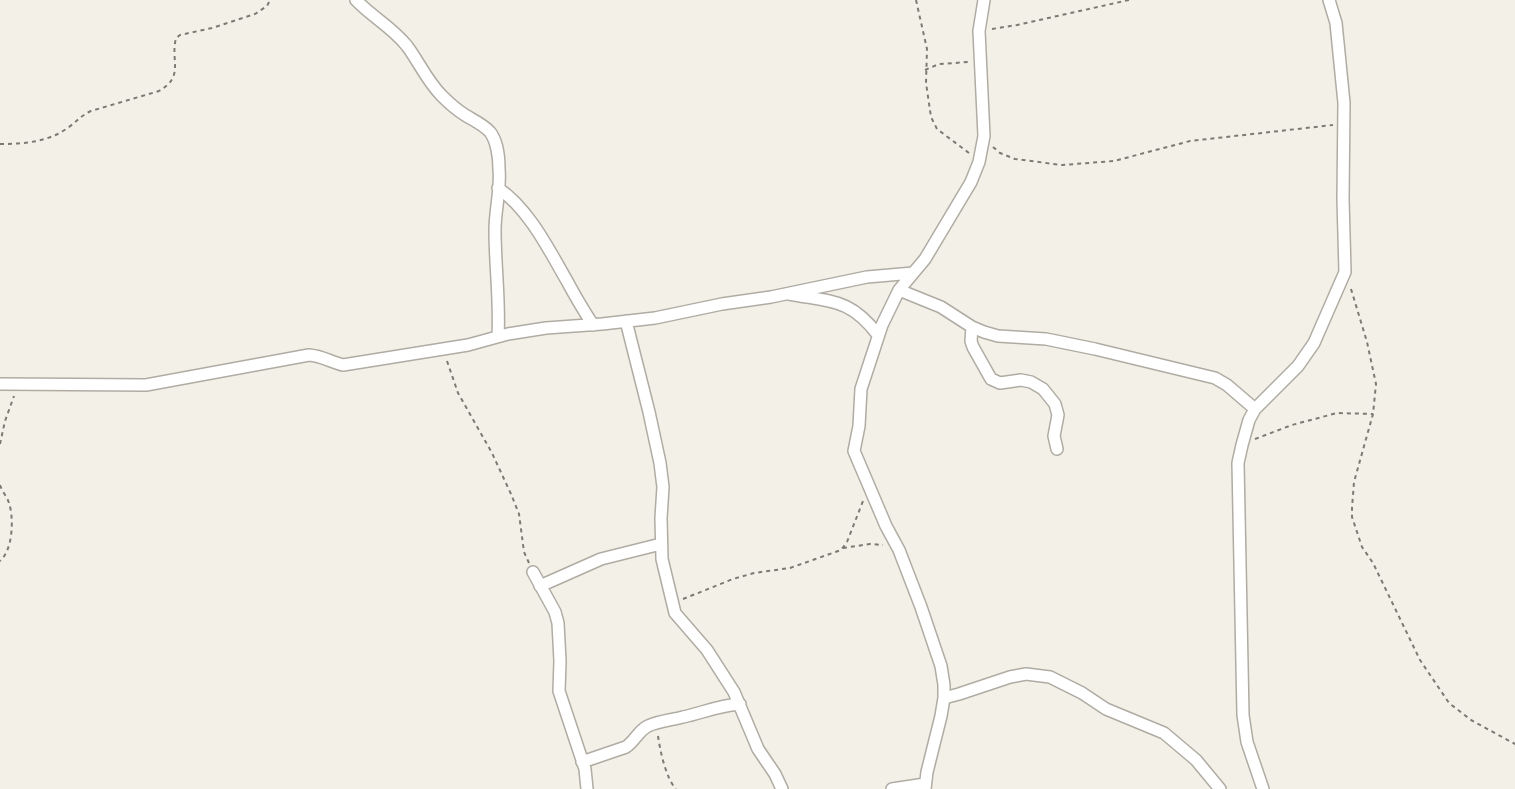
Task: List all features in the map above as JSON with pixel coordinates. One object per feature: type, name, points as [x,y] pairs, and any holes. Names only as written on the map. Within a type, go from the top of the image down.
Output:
[{"type":"street","points":[[356,0],[368,13],[397,34],[441,95],[490,132],[495,141],[500,170],[494,231],[496,277],[500,308],[498,336]]},
{"type":"street","points":[[892,789],[925,786],[941,716],[944,685],[941,666],[899,550],[886,526],[854,452],[859,426],[861,389],[878,335],[900,290],[925,259],[971,182],[979,162],[984,136],[979,30],[984,0]]},
{"type":"street","points":[[1262,789],[1247,742],[1243,715],[1238,463],[1249,420],[1255,408],[1298,366],[1314,343],[1345,272],[1344,103],[1336,22],[1329,0]]},
{"type":"street","points":[[498,188],[508,195],[535,228],[557,261],[593,325]]},
{"type":"street","points":[[0,384],[146,385],[309,355],[320,356],[343,365],[468,345],[498,336],[546,328],[626,321],[785,294],[867,277],[913,273]]},
{"type":"street","points":[[900,290],[941,307],[972,327],[998,336],[1032,337],[1095,349],[1215,378],[1227,385],[1255,408]]},
{"type":"street","points":[[785,294],[826,299],[845,305],[859,314],[878,335]]},
{"type":"street","points":[[626,321],[650,412],[660,463],[663,487],[662,559],[672,604],[678,617],[717,664],[740,704],[758,749],[775,774],[782,789]]},
{"type":"street","points":[[972,327],[971,341],[973,348],[991,379],[1000,383],[1021,380],[1031,382],[1043,389],[1055,404],[1058,415],[1054,436],[1057,449]]},
{"type":"street","points":[[540,586],[601,559],[661,544]]},
{"type":"street","points":[[533,572],[555,612],[558,623],[559,690],[587,778],[587,789]]},
{"type":"street","points":[[944,698],[1010,677],[1026,674],[1050,677],[1082,693],[1106,710],[1164,733],[1196,760],[1220,789]]},
{"type":"street","points":[[582,762],[626,747],[648,726],[724,705],[740,704]]},
{"type":"path","points":[[0,144],[26,143],[47,138],[63,130],[91,111],[159,91],[166,87],[174,77],[176,70],[176,38],[255,14],[267,6],[270,0]]},
{"type":"path","points":[[916,0],[927,49],[925,70],[931,117],[937,129],[948,139],[964,148],[979,162]]},
{"type":"path","points":[[979,30],[1017,25],[1129,0]]},
{"type":"path","points":[[925,70],[939,64],[969,62]]},
{"type":"path","points":[[984,136],[992,147],[1000,153],[1015,159],[1062,165],[1114,161],[1190,141],[1343,124]]},
{"type":"path","points":[[1345,272],[1367,342],[1376,384],[1373,414],[1354,482],[1352,517],[1362,547],[1373,563],[1420,660],[1449,703],[1471,720],[1515,744]]},
{"type":"path","points":[[441,349],[465,407],[492,453],[511,494],[519,514],[524,552],[533,572]]},
{"type":"path","points":[[0,444],[5,421],[19,384]]},
{"type":"path","points":[[1242,445],[1292,425],[1337,412],[1373,414]]},
{"type":"path","points":[[0,485],[9,503],[11,530],[8,552],[0,561]]},
{"type":"path","points":[[843,548],[868,486]]},
{"type":"path","points":[[672,604],[678,600],[697,595],[710,587],[734,579],[754,573],[790,568],[835,553],[843,548],[870,544],[893,547],[899,550]]},
{"type":"path","points":[[655,724],[665,767],[676,789]]}]
